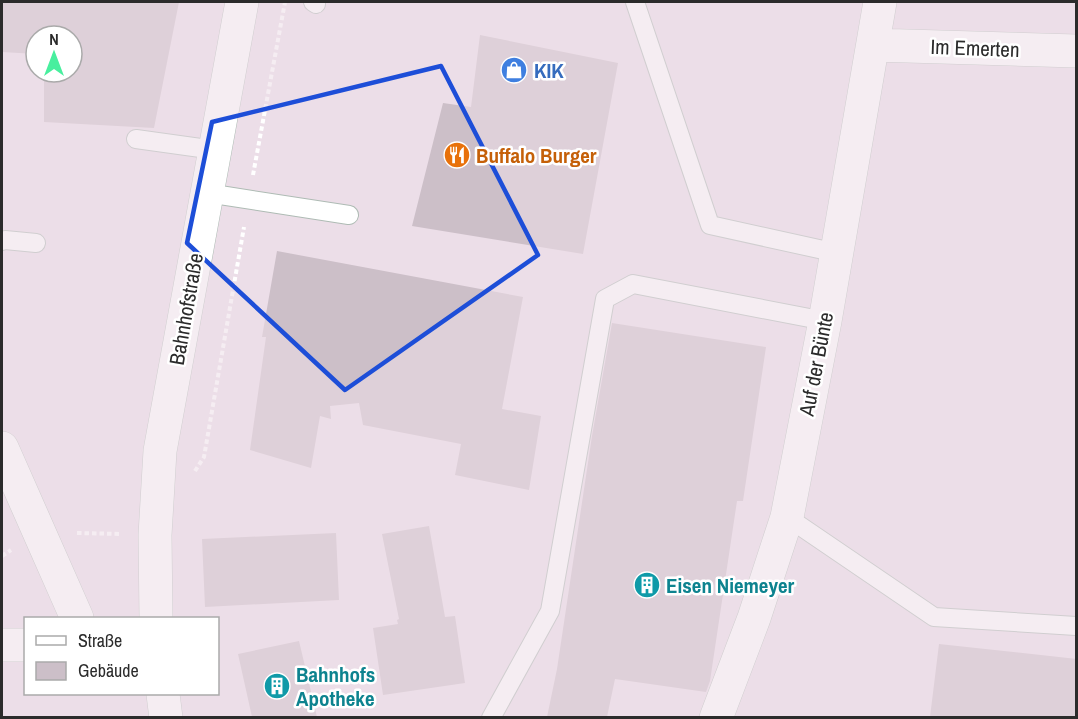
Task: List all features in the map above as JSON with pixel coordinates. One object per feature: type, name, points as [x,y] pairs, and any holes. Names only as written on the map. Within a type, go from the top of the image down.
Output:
[{"type":"street","name":"Bahnhofstraße","points":[[156,617],[155,535],[160,451],[242,2]]},
{"type":"street","name":"Auf der Bünte","points":[[716,717],[754,618],[787,516],[825,321],[880,2]]},
{"type":"street","name":"Im Emerten","points":[[873,45],[1077,51]]},
{"type":"street","points":[[2,448],[77,617]]},
{"type":"street","points":[[2,645],[24,645]]},
{"type":"street","points":[[163,695],[166,717]]},
{"type":"lane","points":[[634,2],[710,225],[837,253]]},
{"type":"lane","points":[[136,139],[215,150]]},
{"type":"lane","points":[[207,193],[349,215]]},
{"type":"lane","points":[[2,241],[36,243]]},
{"type":"lane","points":[[491,717],[550,611],[604,299],[633,284],[825,321]]},
{"type":"lane","points":[[787,516],[934,616],[1077,626]]},
{"type":"path","points":[[192,476],[204,457],[285,2]]},
{"type":"path","points":[[39,533],[155,535]]},
{"type":"highlighted area","points":[[441,66],[538,255],[345,390],[187,243],[212,122]]},
{"type":"building","points":[[2,2],[179,2],[154,128],[44,122],[44,84],[84,84],[84,24],[24,24],[24,53],[2,52]]},
{"type":"building","points":[[480,35],[618,63],[583,254],[412,226],[443,103],[471,107]]},
{"type":"building","points":[[277,251],[523,297],[502,409],[541,416],[529,490],[455,475],[461,444],[363,425],[359,403],[330,406],[331,419],[320,416],[311,468],[250,450],[266,337],[262,337]]},
{"type":"building","name":"Eisen Niemeyer","points":[[612,323],[766,347],[743,501],[737,501],[710,681],[706,692],[615,679],[607,717],[547,717],[557,669],[592,436]]},
{"type":"building","points":[[429,526],[445,617],[455,616],[465,683],[383,695],[373,628],[398,624],[399,619],[382,534]]},
{"type":"building","points":[[336,533],[339,600],[205,607],[202,539]]},
{"type":"building","name":"Bahnhofs Apotheke","points":[[299,641],[317,717],[252,717],[238,654]]},
{"type":"building","points":[[939,644],[1077,659],[1077,717],[930,717]]},
{"type":"place","name":"KIK","points":[[514,70]]},
{"type":"place","name":"Buffalo Burger","points":[[457,155]]},
{"type":"place","name":"Eisen Niemeyer","points":[[647,585]]},
{"type":"place","name":"Bahnhofs Apotheke","points":[[277,686]]}]
